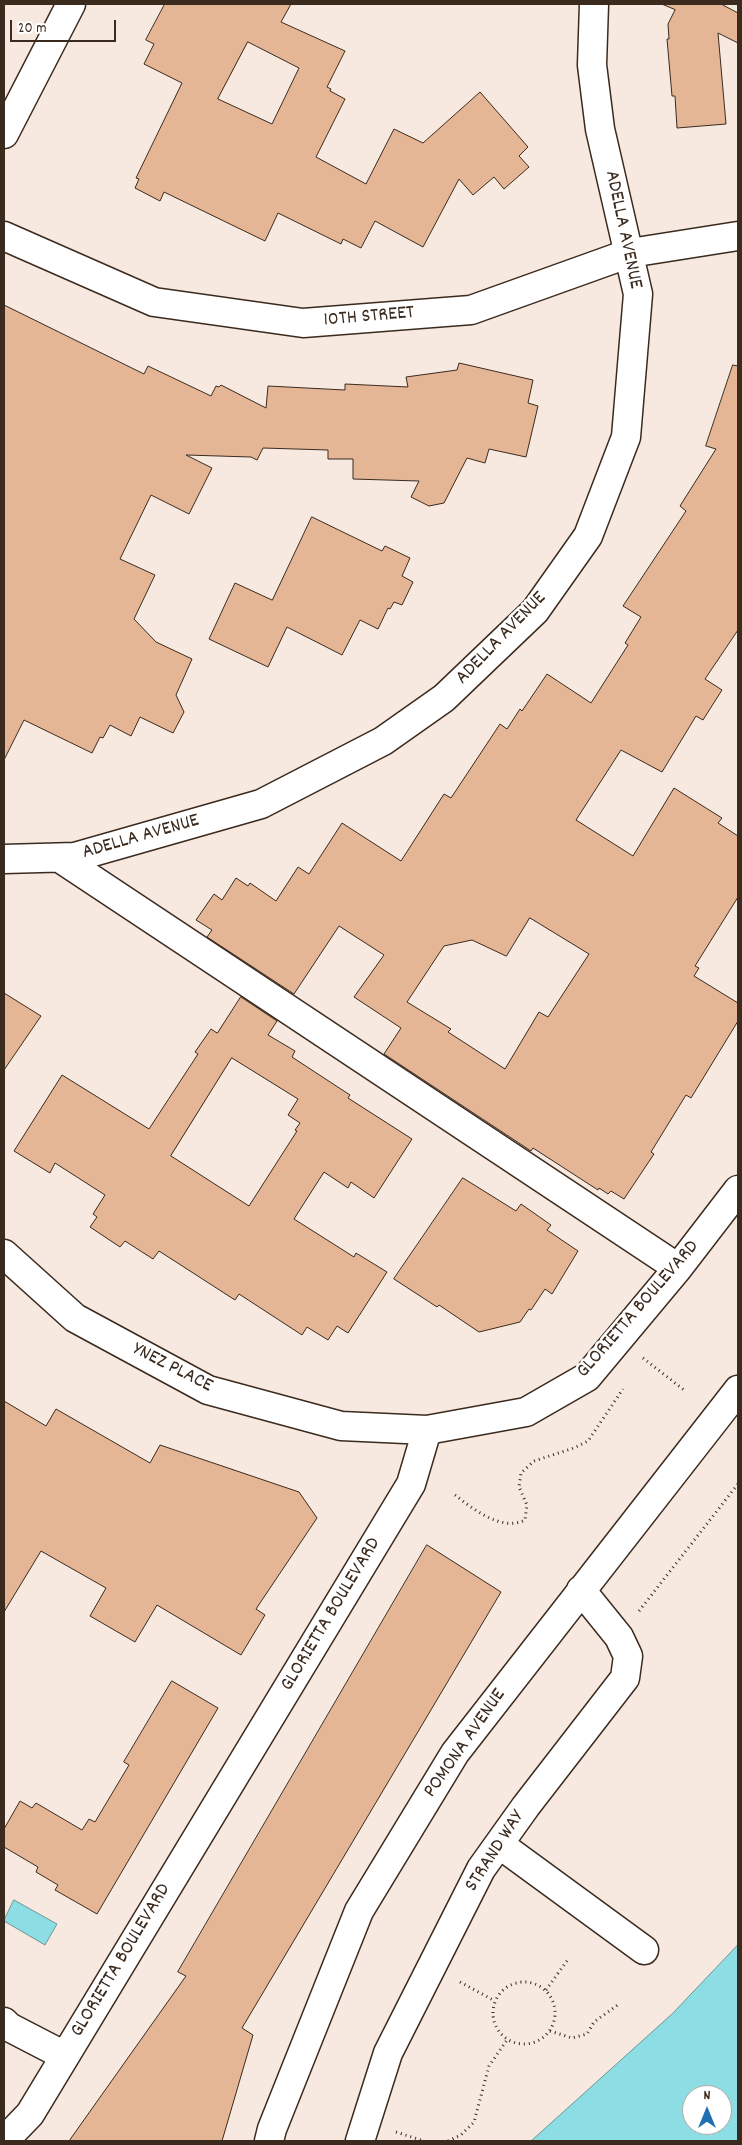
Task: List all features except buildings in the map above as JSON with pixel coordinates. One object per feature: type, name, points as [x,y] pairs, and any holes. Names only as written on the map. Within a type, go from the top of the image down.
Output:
[{"type":"street","points":[[4,134],[71,4]]},
{"type":"street","name":"ADELLA AVENUE","points":[[4,859],[75,857],[261,804],[374,745],[444,698],[535,610],[588,536],[626,438],[638,294],[600,130],[592,65],[594,4]]},
{"type":"street","name":"10TH STREET","points":[[4,236],[154,302],[303,323],[470,310],[630,253],[738,236]]},
{"type":"street","points":[[60,858],[678,1268]]},
{"type":"street","name":"GLORIETTA BOULEVARD","points":[[4,2141],[30,2114],[411,1484],[427,1430],[526,1412],[587,1377],[678,1268],[738,1190]]},
{"type":"street","name":"YNEZ PLACE","points":[[4,1254],[75,1318],[208,1390],[341,1426],[427,1430]]},
{"type":"street","name":"POMONA AVENUE","points":[[269,2141],[360,1911],[455,1753],[738,1390]]},
{"type":"street","name":"STRAND WAY","points":[[360,2141],[388,2053],[482,1870],[526,1806],[625,1678],[628,1656],[619,1637],[581,1590]]},
{"type":"street","points":[[499,1844],[644,1950]]},
{"type":"street","points":[[4,2022],[9,2027],[65,2056]]},
{"type":"path","points":[[643,1358],[684,1390]]},
{"type":"path","points":[[455,1495],[469,1506],[506,1524],[519,1523],[525,1520],[527,1505],[519,1487],[521,1473],[534,1461],[574,1448],[588,1441],[626,1383]]},
{"type":"path","points":[[546,1990],[569,1958]]},
{"type":"path","points":[[456,1980],[495,2001]]},
{"type":"path","points":[[531,1982],[546,1990],[555,2006],[554,2023],[550,2031],[535,2043],[525,2044],[507,2040],[495,2027],[492,2009],[499,1993],[513,1983],[531,1982]]},
{"type":"path","points":[[550,2031],[572,2038],[586,2034],[594,2022],[619,2004]]},
{"type":"path","points":[[448,2141],[461,2135],[474,2122],[489,2066],[507,2040]]},
{"type":"path","points":[[393,2131],[424,2141]]},
{"type":"water","points":[[14,1900],[57,1924],[45,1945],[4,1921]]},
{"type":"water","points":[[738,1945],[738,2141],[531,2141],[672,2014]]}]
